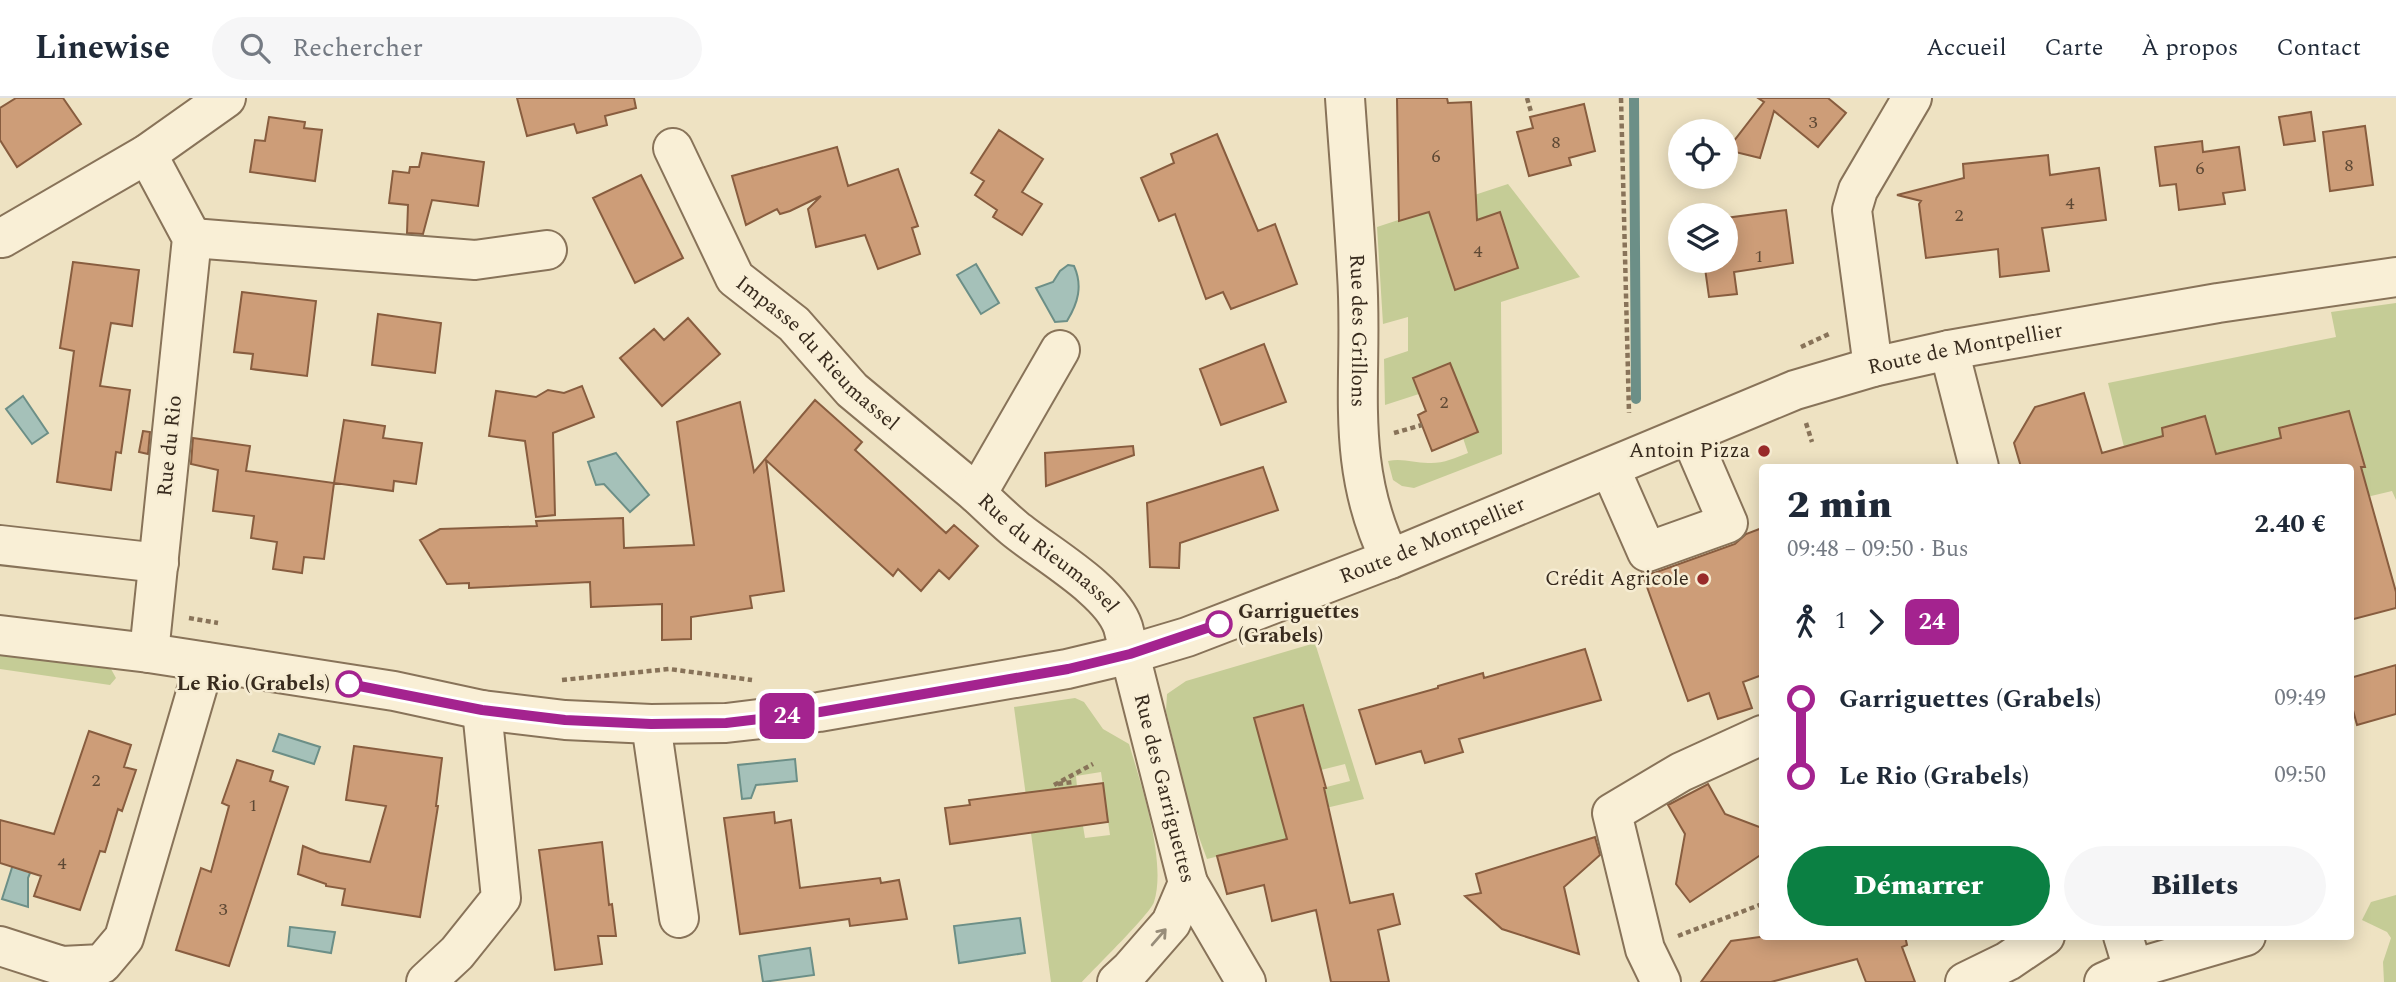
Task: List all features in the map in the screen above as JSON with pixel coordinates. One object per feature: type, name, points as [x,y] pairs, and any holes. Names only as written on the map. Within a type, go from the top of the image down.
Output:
[{"type":"street","points":[[2,238],[147,154],[226,98]]},
{"type":"street","name":"Rue des Grillons","points":[[1345,98],[1357,275],[1357,423],[1364,487],[1375,527],[1390,559]]},
{"type":"street","points":[[1873,367],[1852,210],[1858,190],[1912,98]]},
{"type":"street","name":"Impasse du Rieumassel","points":[[673,148],[735,278],[794,324],[852,390],[977,494]]},
{"type":"street","points":[[147,154],[192,239],[475,260],[547,250]]},
{"type":"street","name":"Rue du Rio","points":[[149,653],[192,239]]},
{"type":"street","name":"Route de Montpellier","points":[[0,635],[149,653],[394,691],[482,710],[565,720],[651,724],[726,723],[820,712],[1068,669],[1130,654],[1187,636],[1390,559],[1796,390],[1873,367],[1949,350],[2218,303],[2396,277]]},
{"type":"street","name":"Rue du Rieumassel","points":[[1060,350],[977,494],[1013,528],[1092,587],[1112,606],[1121,620],[1130,654]]},
{"type":"street","points":[[1949,350],[1978,464]]},
{"type":"street","points":[[1610,468],[1647,552],[1728,523],[1690,435]]},
{"type":"street","points":[[0,545],[159,563]]},
{"type":"street","name":"Rue des Garriguettes","points":[[1117,982],[1171,923],[1188,883],[1130,654]]},
{"type":"street","points":[[0,946],[62,966],[75,966],[102,964],[124,938],[205,662]]},
{"type":"street","points":[[426,982],[457,953],[501,898],[482,710]]},
{"type":"street","points":[[651,724],[679,918]]},
{"type":"street","points":[[1653,965],[1612,813],[1681,772],[1759,736]]},
{"type":"street","points":[[1188,883],[1246,982]]},
{"type":"street","points":[[1965,982],[2008,961],[2039,940]]},
{"type":"street","points":[[2124,967],[2230,940]]},
{"type":"path","points":[[1527,98],[1531,112]]},
{"type":"path","points":[[1621,98],[1629,413]]},
{"type":"path","points":[[1796,349],[1843,328],[1867,324]]},
{"type":"path","points":[[1806,422],[1812,442]]},
{"type":"path","points":[[1386,435],[1422,425]]},
{"type":"path","points":[[154,612],[231,625]]},
{"type":"path","points":[[549,681],[669,669],[764,681]]},
{"type":"path","points":[[1073,782],[1054,785],[1093,764]]},
{"type":"path","points":[[1653,965],[1759,906]]},
{"type":"green space","points":[[1508,184],[1580,277],[1501,302],[1502,454],[1414,488],[1402,486],[1393,480],[1388,461],[1433,463],[1448,460],[1468,453],[1463,438],[1478,432],[1450,363],[1414,378],[1419,394],[1385,405],[1384,359],[1408,351],[1408,317],[1383,324],[1377,227]],"holes":[[[1500,212],[1518,268],[1455,289],[1447,230]]]},
{"type":"green space","points":[[2396,303],[2396,500],[2392,491],[2354,500],[2354,465],[2363,463],[2348,411],[2279,428],[2281,438],[2264,442],[2265,448],[2238,456],[2240,464],[2128,464],[2108,383],[2336,337],[2331,312]]},
{"type":"green space","points":[[1315,643],[1364,799],[1292,816],[1297,837],[1207,859],[1193,821],[1166,711],[1167,694],[1186,681]],"holes":[[[1304,705],[1321,770],[1345,764],[1350,781],[1276,800],[1254,718]]]},
{"type":"green space","points":[[0,654],[111,669],[116,678],[110,685],[0,669]]},
{"type":"green space","points":[[1075,698],[1084,702],[1103,729],[1129,744],[1146,801],[1157,866],[1154,902],[1133,929],[1082,982],[1051,982],[1014,707]],"holes":[[[1101,772],[1110,835],[1085,838],[1083,826],[1047,831],[1041,792],[1077,787],[1076,776]]]},
{"type":"green space","points":[[2396,895],[2396,982],[2384,982],[2383,962],[2391,938],[2387,932],[2362,920],[2371,902]]},
{"type":"water","points":[[976,264],[999,303],[981,314],[957,275]]},
{"type":"water","points":[[1068,265],[1074,266],[1077,273],[1078,294],[1067,321],[1055,322],[1036,288],[1053,282]]},
{"type":"water","points":[[23,396],[48,433],[32,444],[6,409]]},
{"type":"water","points":[[616,453],[649,495],[630,512],[604,484],[596,485],[588,462]]},
{"type":"water","points":[[279,734],[320,747],[314,764],[273,751]]},
{"type":"water","points":[[795,759],[797,781],[756,785],[751,798],[742,799],[738,765]]},
{"type":"water","points":[[16,855],[35,861],[28,878],[28,907],[2,899]]},
{"type":"water","points":[[1020,918],[1025,953],[959,963],[954,926]]},
{"type":"water","points":[[290,927],[335,932],[331,953],[288,946]]},
{"type":"water","points":[[810,948],[814,975],[763,982],[759,956]]},
{"type":"building","points":[[16,98],[63,98],[81,124],[17,167],[0,140],[0,108]]},
{"type":"building","points":[[517,98],[634,98],[636,108],[605,116],[607,125],[577,133],[574,124],[527,136]]},
{"type":"building","points":[[1397,98],[1447,98],[1448,103],[1471,102],[1477,220],[1500,212],[1518,268],[1455,290],[1429,212],[1399,221]]},
{"type":"building","points":[[1758,98],[1828,98],[1846,113],[1818,147],[1774,111],[1760,158],[1738,153],[1738,136],[1764,102]]},
{"type":"building","points":[[1584,104],[1595,151],[1569,158],[1571,165],[1529,176],[1517,132],[1533,128],[1530,117]]},
{"type":"building","points":[[2311,112],[2315,141],[2284,145],[2279,117]]},
{"type":"building","points":[[269,117],[305,122],[304,128],[322,130],[315,181],[250,172],[255,140],[265,141]]},
{"type":"building","points":[[2365,126],[2373,185],[2330,191],[2323,132]]},
{"type":"building","points":[[999,130],[1043,159],[1022,192],[1042,204],[1022,235],[993,217],[997,210],[975,195],[984,181],[971,173]]},
{"type":"building","points":[[1217,134],[1258,231],[1275,224],[1297,284],[1231,309],[1223,292],[1206,299],[1175,214],[1159,221],[1141,178],[1174,163],[1171,154]]},
{"type":"building","points":[[2202,141],[2203,152],[2239,147],[2245,190],[2223,193],[2225,204],[2179,210],[2176,184],[2160,186],[2155,147]]},
{"type":"building","points":[[837,147],[848,186],[898,169],[918,226],[912,228],[920,254],[878,269],[865,235],[816,247],[808,209],[821,196],[780,214],[777,209],[746,225],[732,176]]},
{"type":"building","points":[[422,153],[484,162],[478,206],[432,200],[423,234],[407,233],[408,205],[389,203],[393,171],[409,173],[410,167],[419,167]]},
{"type":"building","points":[[2048,155],[2050,175],[2099,168],[2106,220],[2042,228],[2049,271],[2000,277],[1998,249],[1926,258],[1919,204],[1921,201],[1897,195],[1964,178],[1963,164]]},
{"type":"building","points":[[641,175],[683,258],[635,283],[593,198]]},
{"type":"building","points":[[1786,210],[1793,263],[1738,271],[1738,216]]},
{"type":"building","points":[[73,262],[139,270],[132,326],[111,323],[100,386],[130,390],[121,453],[116,452],[111,490],[57,482],[74,351],[60,348]]},
{"type":"building","points":[[1706,273],[1734,273],[1737,294],[1709,297]]},
{"type":"building","points":[[242,292],[316,301],[307,376],[251,369],[253,354],[234,352]]},
{"type":"building","points":[[378,314],[441,323],[435,373],[372,365]]},
{"type":"building","points":[[688,318],[720,354],[662,406],[620,358],[654,329],[664,340]]},
{"type":"building","points":[[1264,344],[1286,402],[1221,425],[1200,369]]},
{"type":"building","points":[[1450,363],[1478,432],[1432,451],[1418,415],[1426,411],[1413,378]]},
{"type":"building","points":[[582,386],[594,417],[553,433],[555,515],[536,517],[525,441],[489,436],[496,391],[536,397],[548,390],[564,393]]},
{"type":"building","points":[[2084,393],[2102,453],[2163,436],[2162,428],[2205,416],[2216,454],[2281,438],[2279,428],[2349,411],[2365,467],[2361,467],[2396,592],[2396,608],[2354,619],[2354,464],[2020,464],[2014,443],[2035,407]]},
{"type":"building","points":[[815,400],[862,442],[855,450],[946,533],[954,525],[978,546],[949,579],[939,570],[921,591],[898,569],[893,576],[766,460],[784,591],[750,596],[752,608],[691,617],[691,639],[662,640],[662,604],[591,607],[590,582],[469,588],[469,583],[447,584],[420,540],[440,529],[537,526],[536,521],[623,518],[624,548],[694,545],[677,422],[740,402],[754,472]]},
{"type":"building","points":[[344,420],[385,426],[383,438],[422,443],[416,484],[394,481],[393,491],[334,483]]},
{"type":"building","points":[[143,431],[150,432],[148,454],[139,452]]},
{"type":"building","points":[[193,438],[250,446],[246,471],[334,483],[324,559],[304,557],[302,573],[273,569],[277,542],[251,538],[254,516],[213,511],[218,470],[191,464]]},
{"type":"building","points":[[1133,446],[1134,455],[1046,486],[1045,453]]},
{"type":"building","points":[[1263,467],[1278,510],[1180,543],[1179,568],[1150,567],[1147,503]]},
{"type":"building","points":[[1759,529],[1759,676],[1743,682],[1752,708],[1718,719],[1709,693],[1688,701],[1642,573],[1654,573],[1735,544],[1746,534]]},
{"type":"building","points":[[1585,649],[1601,700],[1459,739],[1463,752],[1425,763],[1421,751],[1376,764],[1359,710],[1483,673],[1484,678]]},
{"type":"building","points":[[2396,665],[2396,714],[2357,725],[2354,714],[2354,677]]},
{"type":"building","points":[[1303,705],[1326,788],[1350,903],[1393,894],[1400,924],[1378,930],[1389,982],[1331,982],[1316,910],[1272,921],[1264,885],[1227,894],[1217,856],[1287,839],[1254,718]]},
{"type":"building","points":[[89,731],[131,745],[124,767],[136,770],[122,811],[118,809],[105,852],[100,851],[80,910],[34,896],[41,876],[0,863],[0,820],[54,834]]},
{"type":"building","points":[[354,746],[442,758],[438,806],[420,917],[342,905],[345,889],[326,886],[298,874],[303,846],[320,853],[370,862],[386,806],[346,800]]},
{"type":"building","points":[[237,760],[273,771],[270,781],[288,787],[229,966],[176,950],[201,868],[211,872],[229,806],[222,803]]},
{"type":"building","points":[[1103,783],[1108,822],[950,844],[945,808],[970,805],[969,800]]},
{"type":"building","points":[[1708,784],[1725,814],[1759,827],[1759,856],[1690,902],[1676,884],[1685,834],[1668,805]]},
{"type":"building","points":[[774,812],[775,823],[791,820],[800,888],[880,878],[881,883],[899,880],[907,919],[850,926],[849,919],[740,934],[724,818]]},
{"type":"building","points":[[1595,837],[1600,855],[1564,887],[1579,954],[1502,929],[1465,896],[1481,893],[1476,874]]},
{"type":"building","points":[[602,842],[609,905],[612,904],[616,936],[598,936],[602,964],[555,970],[539,850]]},
{"type":"building","points":[[1759,937],[1759,940],[1906,940],[1907,945],[1902,947],[1915,982],[1866,982],[1857,959],[1771,982],[1701,982],[1731,941]]},
{"type":"waterway","points":[[1634,98],[1636,399]]},
{"type":"bus line","name":"24","points":[[349,684],[482,710],[565,720],[651,724],[726,723],[820,712],[1068,669],[1130,654],[1219,624]]},
{"type":"place","name":"Antoin Pizza","points":[[1764,451]]},
{"type":"place","name":"Crédit Agricole","points":[[1703,579]]},
{"type":"place","name":"Garriguettes (Grabels)","points":[[1219,624]]},
{"type":"place","name":"Le Rio (Grabels)","points":[[349,684]]}]
